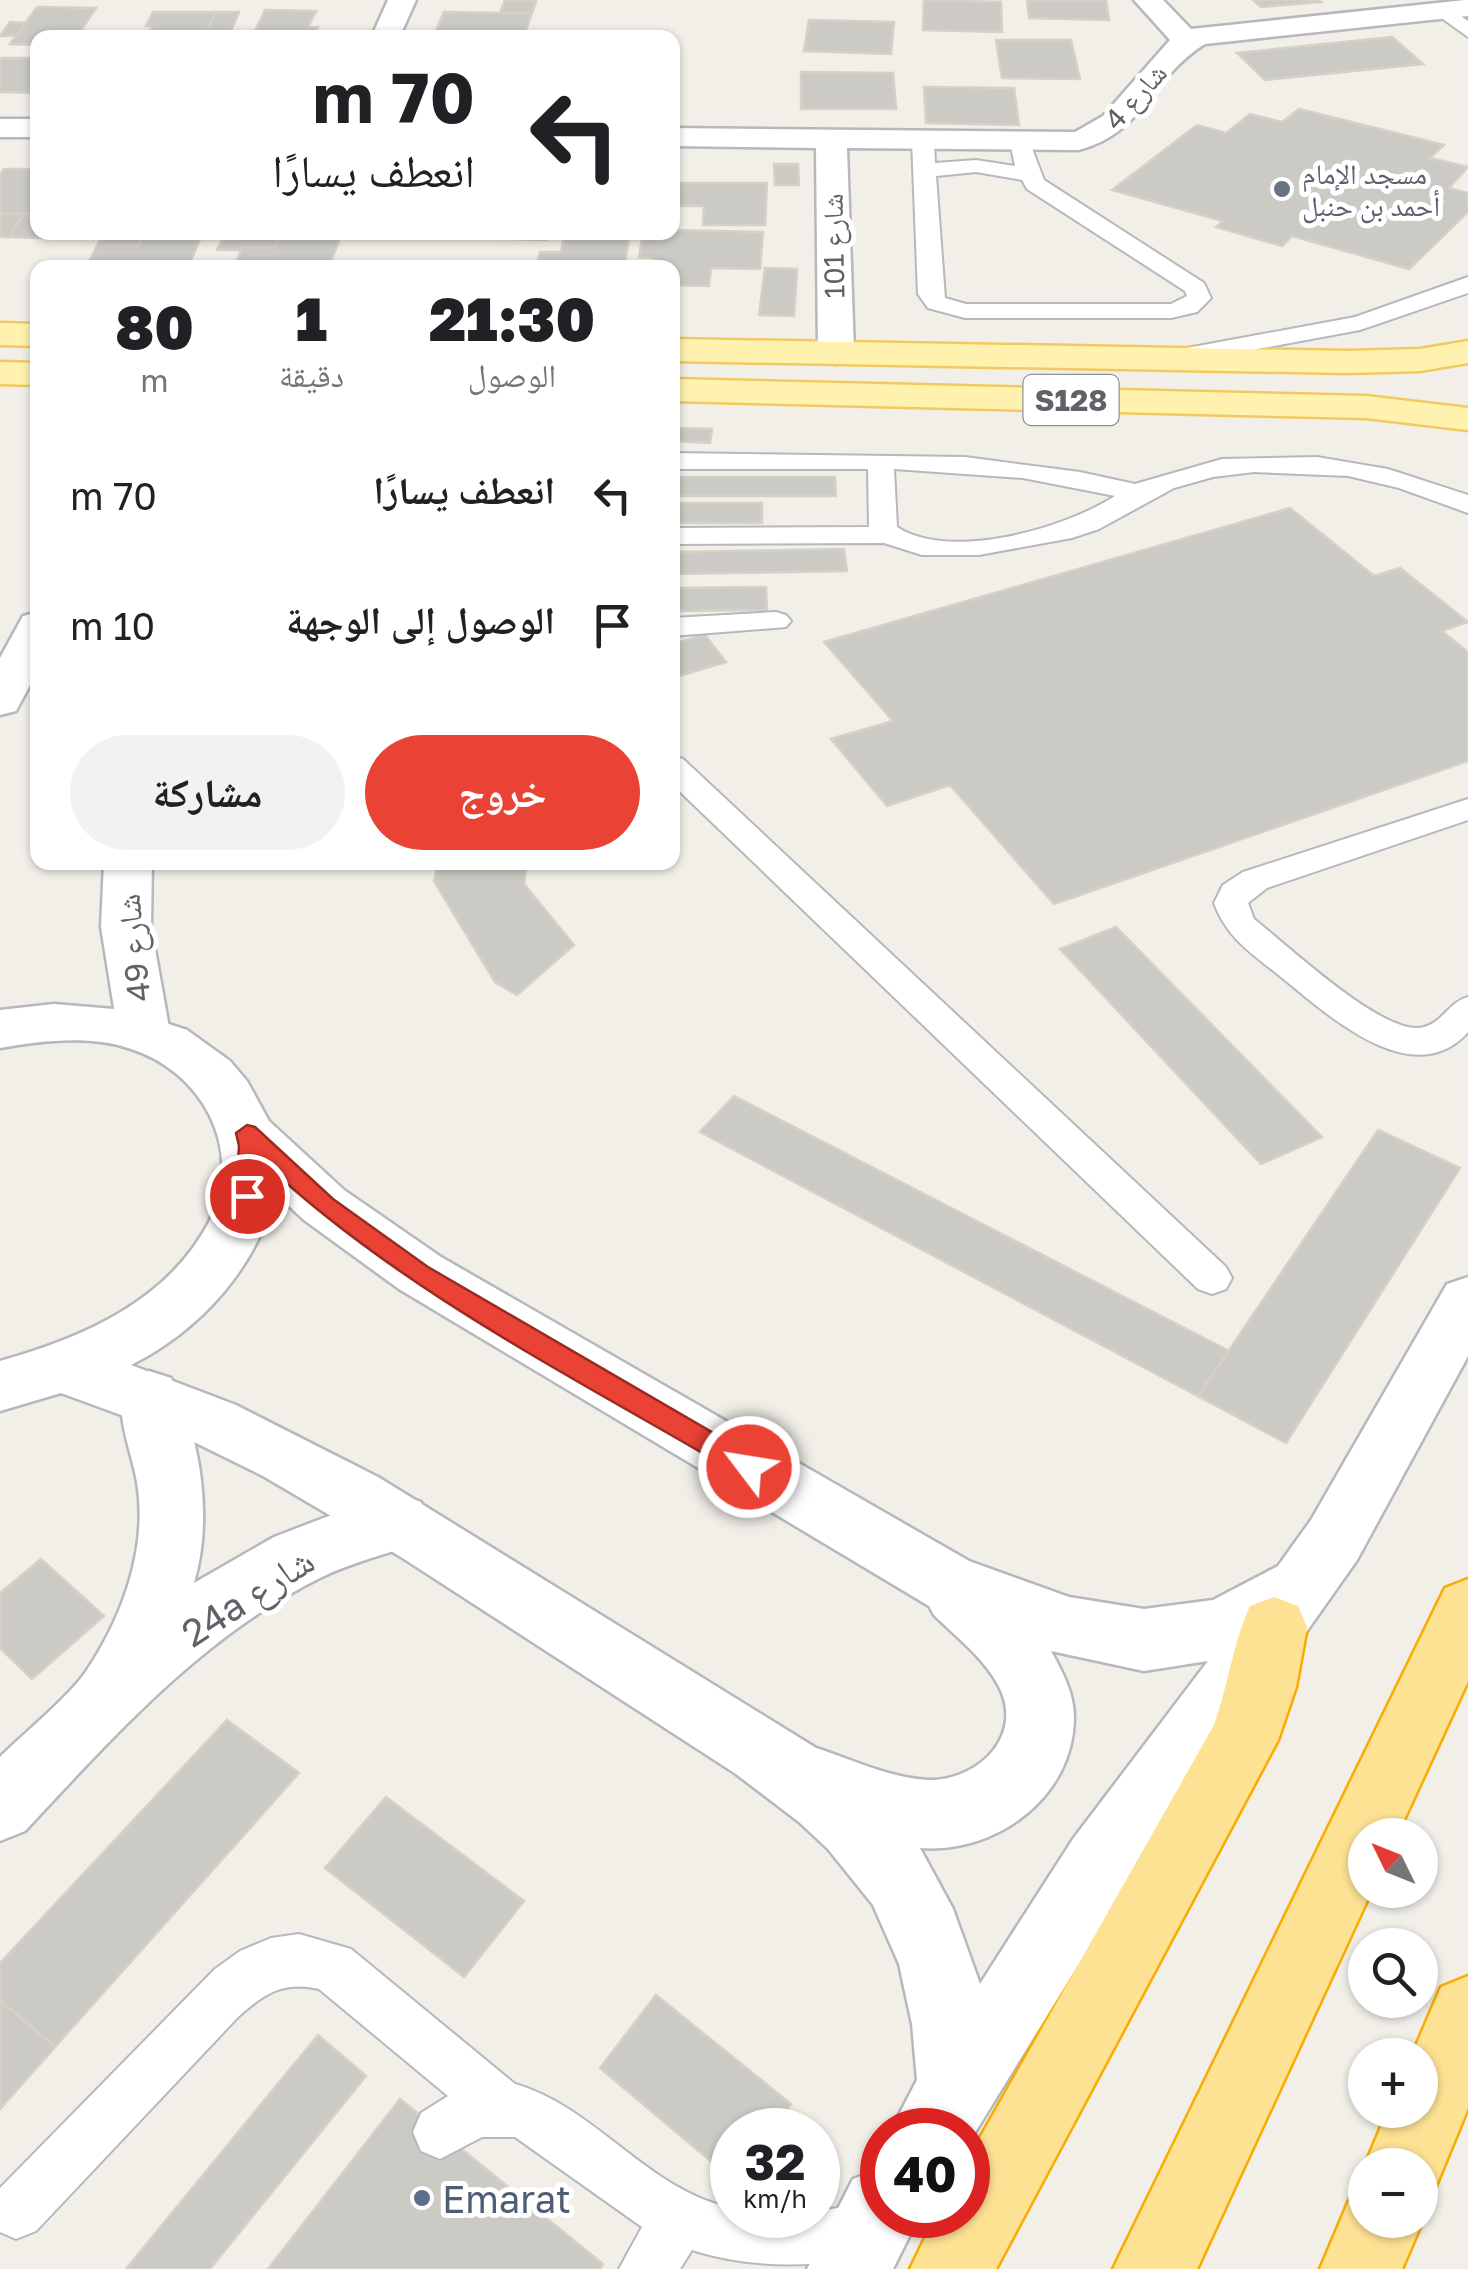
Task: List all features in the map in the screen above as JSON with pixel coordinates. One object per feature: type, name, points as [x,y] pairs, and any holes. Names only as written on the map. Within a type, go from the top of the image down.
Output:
[{"type":"highway","points":[[951,2269],[1242,1740],[1290,1606]]},
{"type":"highway","points":[[1154,2269],[1468,1609]]},
{"type":"highway","points":[[1412,2148],[1468,2014]]},
{"type":"highway","points":[[1361,2269],[1374,2238]]},
{"type":"main road","points":[[0,337],[30,335]]},
{"type":"main road","points":[[0,337],[14,350],[0,362]]},
{"type":"main road","name":"S128","points":[[680,350],[1384,362],[1468,352]]},
{"type":"main road","points":[[0,373],[30,374]]},
{"type":"main road","name":"S128","points":[[680,390],[1366,407],[1468,419]]},
{"type":"street","points":[[389,30],[402,0]]},
{"type":"street","points":[[1148,0],[1186,41]]},
{"type":"street","name":"شارع 4","points":[[680,137],[1078,141],[1103,134],[1186,41],[1214,32],[1456,9]]},
{"type":"street","points":[[0,128],[30,128]]},
{"type":"street","name":"شارع 101","points":[[831,139],[836,353]]},
{"type":"street","points":[[0,702],[22,643]]},
{"type":"street","name":"شارع 49","points":[[128,870],[126,926],[144,1033]]},
{"type":"street","points":[[0,1029],[30,1023],[89,1023],[144,1033],[183,1051],[216,1077],[239,1109],[251,1146],[247,1196],[226,1246],[186,1294],[132,1337],[65,1368],[0,1386]]},
{"type":"street","points":[[247,1133],[324,1205],[420,1273],[947,1583],[1069,1627],[1144,1640],[1214,1630],[1252,1614],[1290,1606]]},
{"type":"street","points":[[944,2108],[1090,1877],[1290,1606],[1468,1301]]},
{"type":"street","points":[[65,1368],[148,1396],[286,1457],[398,1522],[796,1776],[839,1812],[880,1854],[913,1902],[938,1959],[952,2021],[944,2108]]},
{"type":"street","name":"24a شارع","points":[[108,1694],[151,1618],[168,1557],[172,1500],[148,1396]]},
{"type":"street","name":"24a شارع","points":[[0,1807],[108,1694],[208,1612],[296,1558],[398,1522]]},
{"type":"street","points":[[796,1776],[898,1808],[938,1814],[976,1807],[1009,1789],[1031,1760],[1040,1726],[1036,1690],[1020,1659],[947,1583]]},
{"type":"lane","points":[[1456,9],[1468,31]]},
{"type":"lane","points":[[922,140],[930,294],[936,303],[964,311],[1171,312],[1196,303],[1199,298],[1196,288],[1045,191],[1028,175],[976,166],[924,171]]},
{"type":"lane","points":[[1021,142],[1028,175]]},
{"type":"lane","points":[[1166,358],[1363,323],[1406,311],[1468,284]]},
{"type":"lane","points":[[680,461],[881,462],[1026,469],[1137,493]]},
{"type":"lane","points":[[881,462],[883,530],[898,542],[926,549],[1034,538],[1102,517],[1137,493],[1215,468],[1299,463],[1388,476],[1468,505]]},
{"type":"lane","points":[[680,536],[887,536]]},
{"type":"lane","points":[[680,626],[776,620]]},
{"type":"lane","points":[[680,774],[1212,1278]]},
{"type":"lane","points":[[1468,809],[1254,880],[1243,885],[1231,904],[1240,924],[1373,1030],[1406,1041],[1440,1038],[1452,1031],[1468,1010]]},
{"type":"lane","points":[[16,2210],[245,1976],[274,1961],[306,1958],[333,1967],[502,2107],[528,2114],[540,2122],[660,2250],[722,2260],[825,2249],[860,2237]]},
{"type":"lane","points":[[440,2132],[469,2113],[502,2107]]},
{"type":"building","points":[[505,0],[536,1],[532,13],[500,13]]},
{"type":"building","points":[[924,0],[1001,2],[1002,32],[923,30]]},
{"type":"building","points":[[1027,0],[1106,0],[1109,20],[1029,18]]},
{"type":"building","points":[[1253,0],[1319,0],[1321,2],[1261,7]]},
{"type":"building","points":[[37,7],[96,8],[81,30],[30,30],[30,45],[10,44]]},
{"type":"building","points":[[265,10],[316,11],[308,27],[318,27],[317,30],[256,30]]},
{"type":"building","points":[[153,12],[216,12],[208,30],[150,30],[152,26],[146,26]]},
{"type":"building","points":[[216,12],[239,12],[231,30],[208,30]]},
{"type":"building","points":[[444,12],[532,13],[526,30],[436,30]]},
{"type":"building","points":[[809,20],[894,22],[891,54],[804,51]]},
{"type":"building","points":[[10,22],[26,23],[17,36],[0,36]]},
{"type":"building","points":[[1392,37],[1423,64],[1265,80],[1237,53]]},
{"type":"building","points":[[996,40],[1071,40],[1080,79],[1002,78]]},
{"type":"building","points":[[0,58],[30,58],[30,93],[0,92]]},
{"type":"building","points":[[801,72],[893,73],[896,109],[801,109]]},
{"type":"building","points":[[924,87],[1014,88],[1019,125],[926,123]]},
{"type":"building","name":"مسجد الإمام أحمد بن حنبل","points":[[1299,109],[1444,145],[1430,158],[1468,167],[1449,188],[1468,193],[1468,212],[1409,269],[1292,236],[1282,246],[1216,227],[1223,221],[1112,190],[1197,125],[1226,133],[1250,114],[1282,122]]},
{"type":"building","points":[[774,164],[798,164],[799,185],[775,185]]},
{"type":"building","points":[[4,169],[30,169],[30,214],[0,214],[0,175]]},
{"type":"building","points":[[680,183],[767,183],[765,225],[703,225],[704,206],[680,206]]},
{"type":"building","points":[[0,214],[24,214],[9,237],[0,237]]},
{"type":"building","points":[[24,214],[30,214],[30,238],[9,237]]},
{"type":"building","points":[[680,230],[763,232],[760,269],[711,268],[709,286],[680,285],[680,260],[639,257],[642,240],[680,240]]},
{"type":"building","points":[[100,240],[141,240],[138,246],[97,246]]},
{"type":"building","points":[[141,240],[200,240],[191,260],[90,260],[97,246],[138,246]]},
{"type":"building","points":[[222,240],[278,240],[275,247],[217,250]]},
{"type":"building","points":[[278,240],[340,240],[331,260],[237,260],[243,247],[275,247]]},
{"type":"building","points":[[563,240],[629,240],[625,260],[538,260],[540,252],[561,252]]},
{"type":"building","points":[[765,268],[797,269],[794,316],[759,315]]},
{"type":"building","points":[[680,428],[712,429],[710,443],[680,441]]},
{"type":"building","points":[[680,477],[835,477],[836,496],[680,496]]},
{"type":"building","points":[[680,503],[762,503],[762,523],[680,523]]},
{"type":"building","points":[[1290,508],[1374,576],[1400,568],[1468,622],[1442,631],[1468,652],[1468,761],[1054,904],[950,785],[887,806],[831,739],[893,721],[824,642]]},
{"type":"building","points":[[844,549],[847,571],[680,574],[680,552]]},
{"type":"building","points":[[766,587],[767,610],[680,611],[680,588]]},
{"type":"building","points":[[705,635],[726,662],[680,676],[680,642]]},
{"type":"building","points":[[436,870],[526,870],[524,884],[574,945],[517,995],[495,982],[434,881]]},
{"type":"building","points":[[1116,927],[1322,1137],[1261,1164],[1060,949]]},
{"type":"building","points":[[734,1096],[1229,1351],[1198,1396],[700,1132]]},
{"type":"building","points":[[1378,1130],[1460,1168],[1286,1443],[1198,1396]]},
{"type":"building","points":[[41,1559],[104,1616],[32,1679],[0,1648],[0,1593]]},
{"type":"building","points":[[227,1720],[299,1773],[55,2047],[0,2000],[0,1963]]},
{"type":"building","points":[[386,1797],[524,1901],[464,1977],[325,1868]]},
{"type":"building","points":[[656,1995],[791,2104],[788,2108],[710,2108],[710,2160],[600,2068]]},
{"type":"building","points":[[0,2000],[55,2047],[0,2109]]},
{"type":"building","points":[[318,2035],[366,2076],[210,2269],[126,2269]]},
{"type":"building","name":"Emarat","points":[[400,2099],[603,2264],[600,2269],[268,2269]]},
{"type":"place","name":"مسجد الإمام أحمد بن حنبل","points":[[1282,189]]},
{"type":"place","name":"Emarat","points":[[422,2198]]},
{"type":"route","points":[[247,1196],[251,1146],[247,1133],[324,1205],[370,1240],[749,1467]]}]
